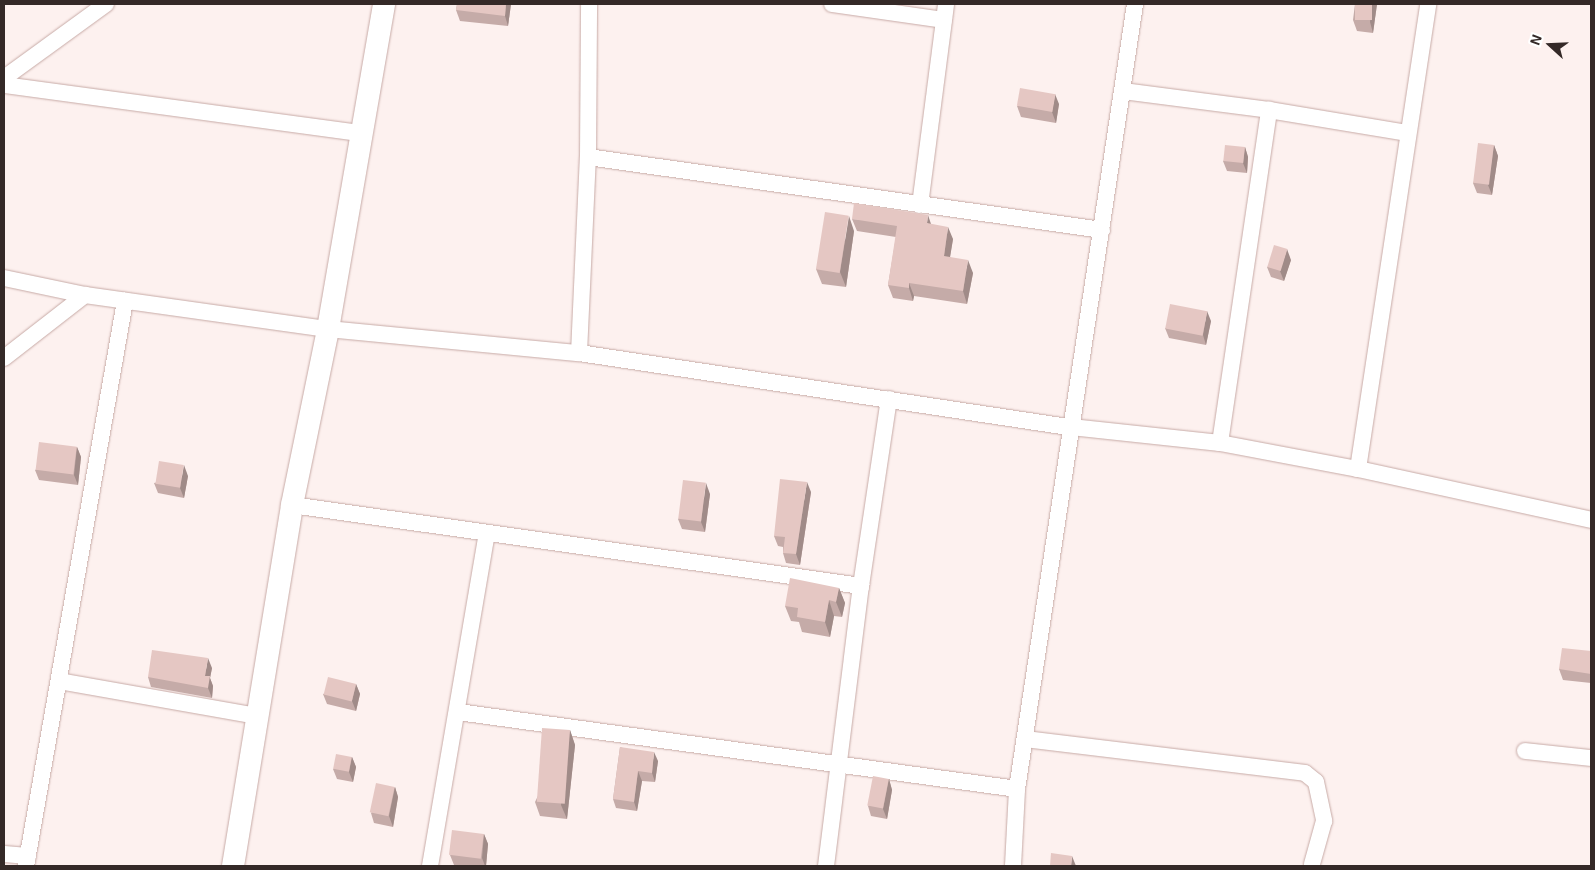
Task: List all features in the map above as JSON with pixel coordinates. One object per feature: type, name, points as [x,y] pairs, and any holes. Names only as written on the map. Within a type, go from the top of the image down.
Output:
[{"type":"street","points":[[4,78],[106,4]]},
{"type":"street","points":[[233,866],[292,505],[328,329],[359,133],[384,4]]},
{"type":"street","points":[[579,353],[588,157],[588,4]]},
{"type":"street","points":[[832,4],[944,20]]},
{"type":"street","points":[[920,205],[946,4]]},
{"type":"street","points":[[1012,866],[1017,789],[1135,4]]},
{"type":"street","points":[[1358,469],[1428,4]]},
{"type":"street","points":[[4,85],[359,133]]},
{"type":"street","points":[[1122,91],[1269,110],[1408,133]]},
{"type":"street","points":[[1220,443],[1269,110]]},
{"type":"street","points":[[588,157],[1102,230]]},
{"type":"street","points":[[4,278],[85,295],[328,329],[579,353],[1070,427],[1220,443],[1358,469],[1591,520]]},
{"type":"street","points":[[4,358],[85,295]]},
{"type":"street","points":[[4,854],[27,861],[125,301]]},
{"type":"street","points":[[826,866],[861,586],[890,399]]},
{"type":"street","points":[[292,505],[861,586]]},
{"type":"street","points":[[430,866],[458,712],[487,534]]},
{"type":"street","points":[[59,681],[257,716]]},
{"type":"street","points":[[458,712],[1017,789]]},
{"type":"street","points":[[1025,739],[1306,773],[1316,782],[1324,821],[1312,864]]},
{"type":"street","points":[[1525,751],[1591,758]]},
{"type":"building","points":[[457,4],[506,4],[505,16],[456,10]]},
{"type":"building","points":[[1355,4],[1372,4],[1372,20],[1355,20]]},
{"type":"building","points":[[1020,88],[1055,94],[1052,112],[1017,106]]},
{"type":"building","points":[[1478,143],[1494,145],[1489,185],[1473,183]]},
{"type":"building","points":[[1225,145],[1245,147],[1243,163],[1223,161]]},
{"type":"building","points":[[854,203],[928,215],[927,223],[948,227],[944,256],[968,260],[963,291],[909,283],[909,288],[888,285],[897,226],[852,219]]},
{"type":"building","points":[[825,212],[849,216],[840,273],[816,269]]},
{"type":"building","points":[[1274,245],[1287,249],[1281,271],[1267,267]]},
{"type":"building","points":[[1170,304],[1207,311],[1203,336],[1165,329]]},
{"type":"building","points":[[39,442],[77,447],[73,474],[36,470]]},
{"type":"building","points":[[159,461],[184,465],[180,488],[155,484]]},
{"type":"building","points":[[780,479],[807,482],[796,554],[783,553],[785,537],[774,536]]},
{"type":"building","points":[[683,480],[706,483],[701,522],[678,519]]},
{"type":"building","points":[[790,578],[839,588],[836,602],[829,600],[825,622],[797,617],[798,608],[785,606]]},
{"type":"building","points":[[1562,648],[1591,651],[1591,674],[1559,669]]},
{"type":"building","points":[[152,650],[208,658],[205,676],[210,676],[208,688],[148,677]]},
{"type":"building","points":[[328,677],[356,684],[352,701],[324,694]]},
{"type":"building","points":[[542,728],[570,730],[565,804],[537,802]]},
{"type":"building","points":[[620,747],[654,752],[652,773],[638,771],[634,802],[613,799]]},
{"type":"building","points":[[336,754],[352,757],[349,772],[333,769]]},
{"type":"building","points":[[873,776],[889,779],[883,809],[867,805]]},
{"type":"building","points":[[376,783],[395,787],[388,816],[370,812]]},
{"type":"building","points":[[452,830],[484,834],[481,859],[449,855]]},
{"type":"building","points":[[1051,853],[1072,856],[1071,866],[1050,866]]}]
